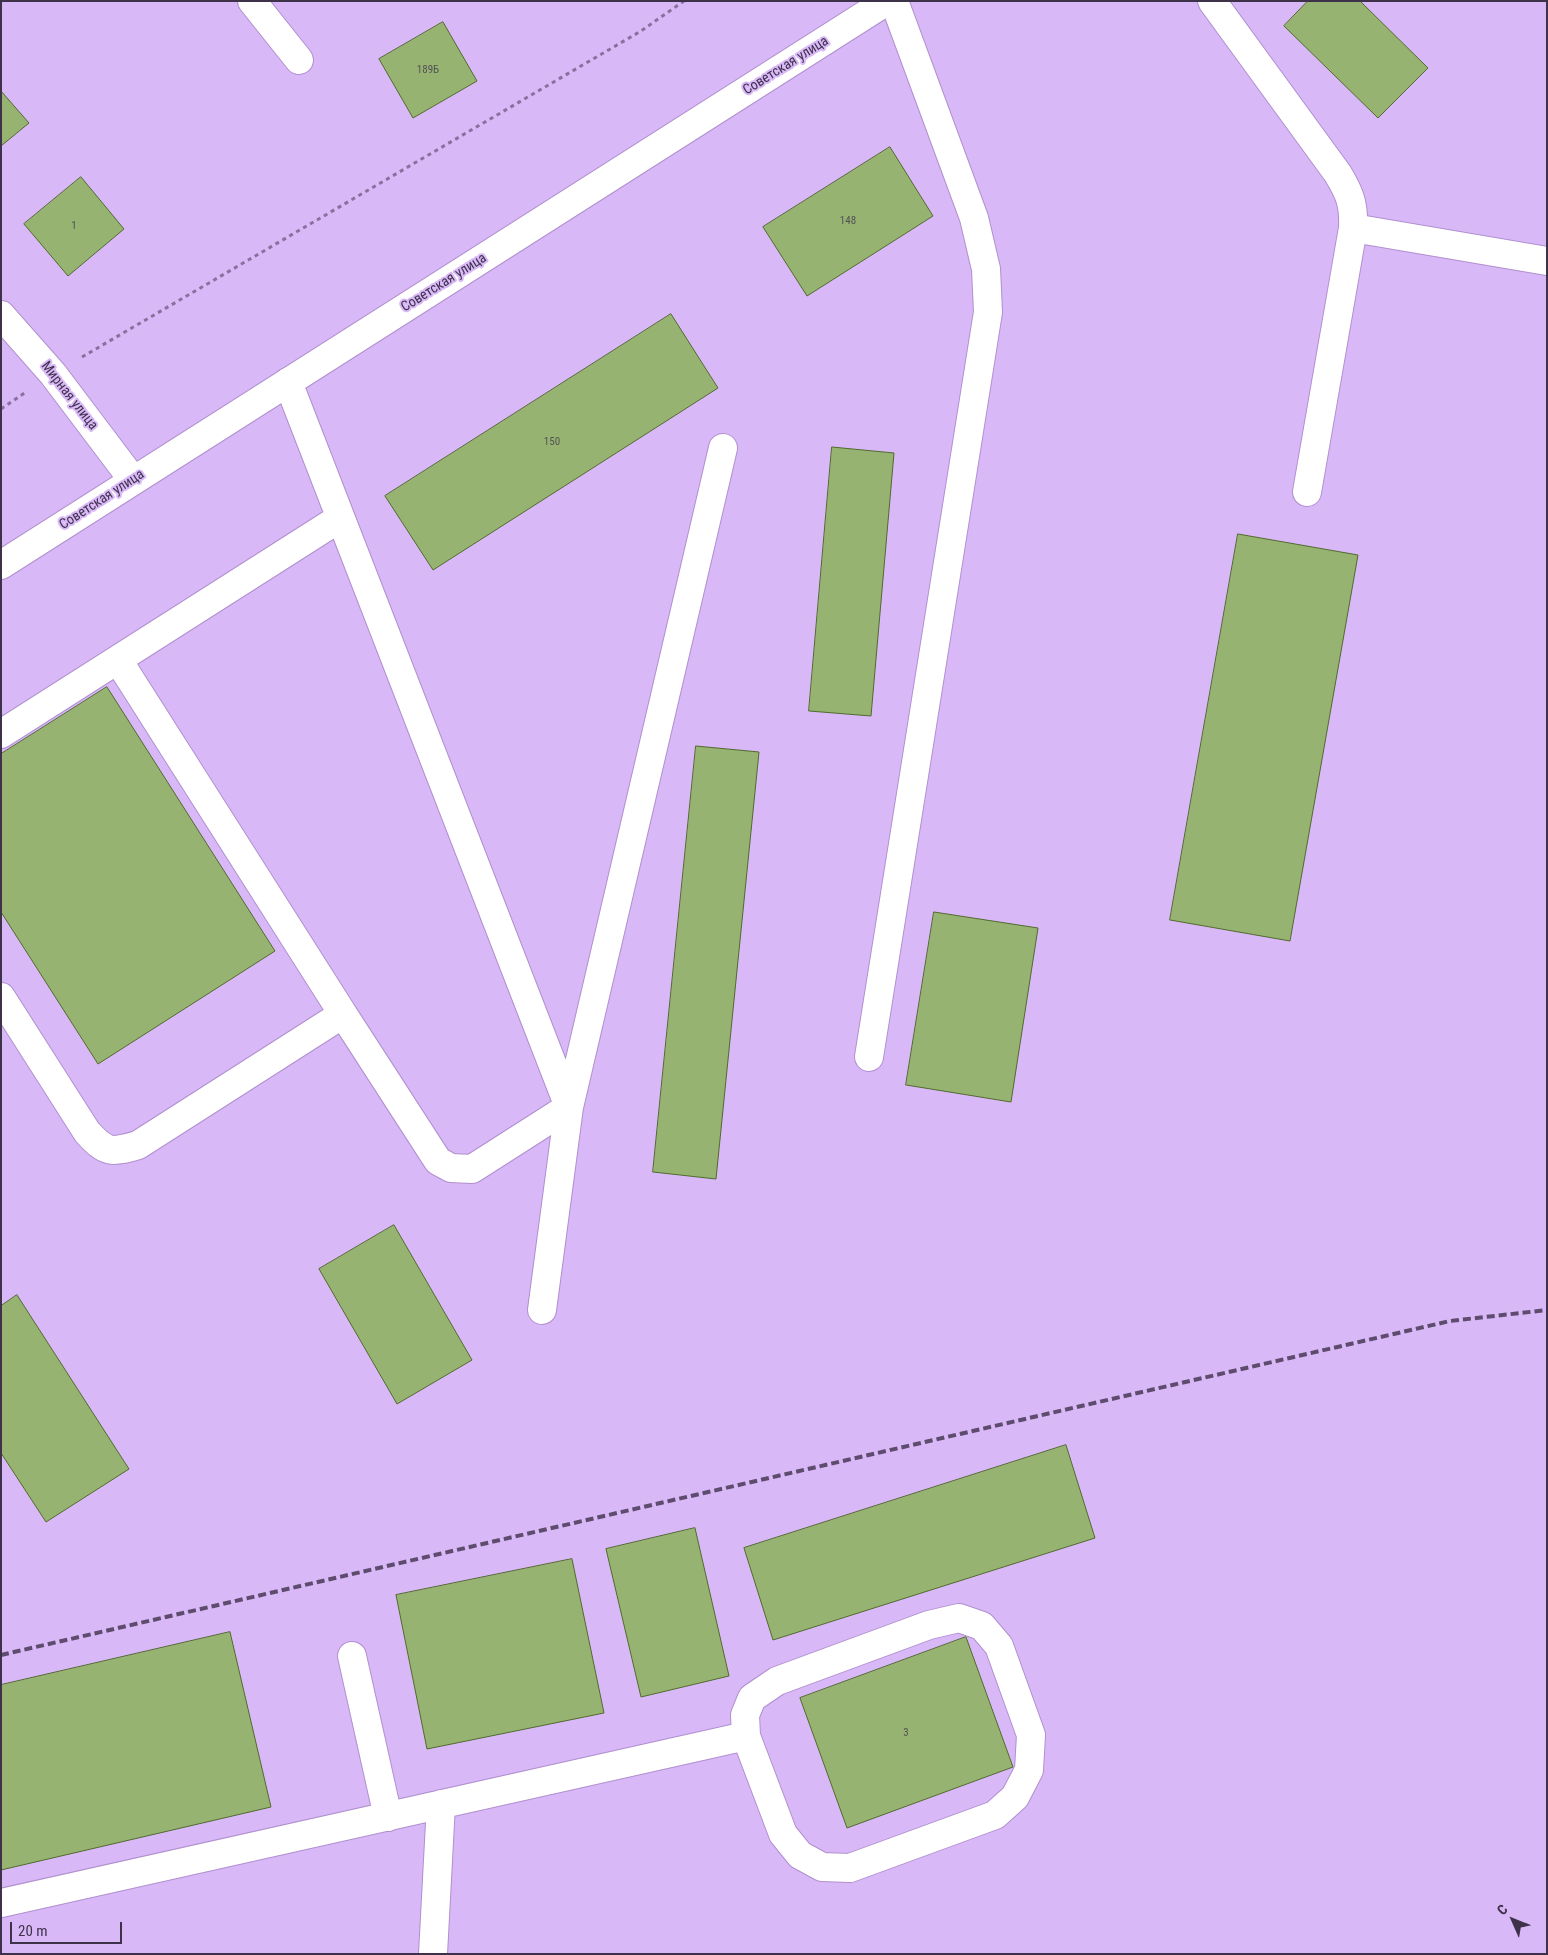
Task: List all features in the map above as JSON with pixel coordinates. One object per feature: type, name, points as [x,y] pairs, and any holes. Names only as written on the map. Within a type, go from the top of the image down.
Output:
[{"type":"main road","points":[[252,1],[299,60]]},
{"type":"main road","points":[[869,1057],[988,312],[986,269],[974,218],[894,1]]},
{"type":"main road","points":[[1212,1],[1338,174],[1349,192],[1354,209],[1353,228],[1307,492]]},
{"type":"main road","name":"Советская улица","points":[[1,565],[288,382],[869,6]]},
{"type":"main road","points":[[1353,228],[1547,261]]},
{"type":"main road","name":"Мирная улица","points":[[1,315],[53,374],[133,480]]},
{"type":"main road","points":[[288,382],[569,1107]]},
{"type":"main road","points":[[542,1310],[569,1107],[723,448]]},
{"type":"main road","points":[[1,734],[340,518]]},
{"type":"main road","points":[[118,660],[438,1161],[451,1168],[472,1168],[569,1107]]},
{"type":"main road","points":[[1,997],[87,1132],[99,1146],[116,1151],[138,1145],[343,1014]]},
{"type":"main road","points":[[959,1618],[982,1626],[999,1646],[1032,1735],[1029,1770],[1015,1797],[995,1815],[850,1868],[822,1867],[800,1855],[783,1834],[746,1736],[745,1715],[752,1698],[777,1681],[929,1625],[959,1618]]},
{"type":"main road","points":[[352,1656],[388,1817]]},
{"type":"main road","points":[[1,1903],[746,1736]]},
{"type":"main road","points":[[433,1954],[441,1804]]},
{"type":"path","points":[[1,409],[53,374],[641,31],[684,1]]},
{"type":"building","points":[[1308,1],[1360,1],[1428,68],[1378,118],[1284,26]]},
{"type":"building","points":[[443,22],[477,81],[413,118],[379,59]]},
{"type":"building","points":[[1,91],[29,123],[1,146]]},
{"type":"building","points":[[890,147],[933,216],[807,296],[763,227]]},
{"type":"building","points":[[81,177],[124,229],[68,276],[24,224]]},
{"type":"building","points":[[671,314],[718,388],[433,570],[385,496]]},
{"type":"building","points":[[832,447],[894,453],[871,716],[809,711]]},
{"type":"building","points":[[1238,534],[1358,555],[1290,941],[1170,920]]},
{"type":"building","points":[[107,687],[275,951],[98,1064],[1,912],[1,754]]},
{"type":"building","points":[[696,746],[759,752],[716,1179],[653,1172]]},
{"type":"building","points":[[934,912],[1038,928],[1011,1102],[906,1085]]},
{"type":"building","points":[[394,1225],[472,1360],[397,1404],[319,1269]]},
{"type":"building","points":[[17,1295],[129,1469],[46,1522],[1,1453],[1,1306]]},
{"type":"building","points":[[1066,1445],[1095,1538],[773,1640],[744,1548]]},
{"type":"building","points":[[695,1528],[729,1676],[641,1697],[606,1549]]},
{"type":"building","points":[[572,1559],[604,1713],[427,1749],[396,1595]]},
{"type":"building","points":[[230,1632],[271,1807],[1,1870],[1,1685]]},
{"type":"building","points":[[966,1637],[1013,1767],[847,1828],[800,1698]]},
{"type":"railway","points":[[1,1655],[1450,1321],[1547,1310]]}]
